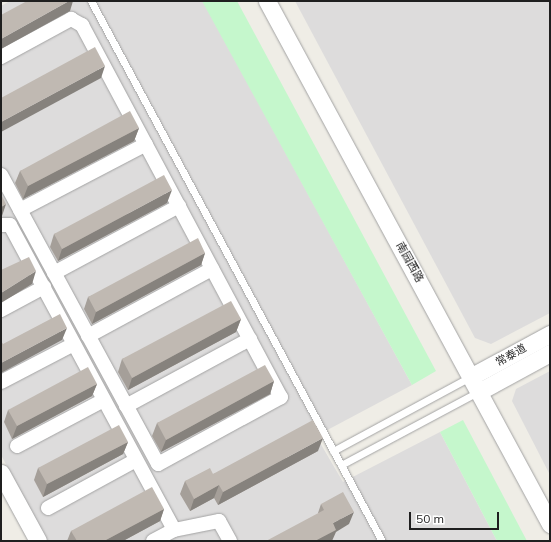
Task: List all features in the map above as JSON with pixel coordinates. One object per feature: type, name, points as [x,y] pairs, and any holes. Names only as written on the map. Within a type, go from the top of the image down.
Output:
[{"type":"street","name":"南园西路","points":[[267,1],[476,384],[550,524]]},
{"type":"street","points":[[1,57],[71,19],[82,25],[281,397],[158,464],[1,175]]},
{"type":"street","points":[[20,210],[146,144]]},
{"type":"street","points":[[54,273],[179,206]]},
{"type":"street","points":[[1,225],[10,225],[174,530]]},
{"type":"street","points":[[88,336],[212,269]]},
{"type":"street","points":[[1,310],[44,287]]},
{"type":"street","name":"常泰道","points":[[476,384],[550,334]]},
{"type":"street","points":[[126,406],[250,339]]},
{"type":"street","points":[[1,382],[74,344]]},
{"type":"street","name":"常泰道","points":[[476,384],[550,353]]},
{"type":"street","points":[[17,446],[104,400]]},
{"type":"street","points":[[48,508],[136,460]]},
{"type":"street","points":[[1,473],[38,541]]},
{"type":"street","points":[[153,541],[174,530],[219,521],[230,541]]},
{"type":"lane","points":[[91,1],[382,541]]},
{"type":"lane","points":[[333,451],[476,384]]},
{"type":"lane","points":[[341,465],[476,384]]},
{"type":"shaded area","points":[[10,1],[203,1],[412,385],[316,436],[343,482],[440,432],[497,541],[47,541],[1,455],[1,6]]},
{"type":"shaded area","points":[[295,1],[550,1],[550,313],[491,344],[475,338]]},
{"type":"shaded area","points":[[550,371],[550,475],[512,401],[516,389]]},
{"type":"green space","points":[[202,1],[237,1],[436,371],[412,385]]},
{"type":"green space","points":[[463,420],[527,541],[497,541],[440,432]]},
{"type":"building","points":[[27,1],[69,1],[1,39],[1,15]]},
{"type":"building","points":[[95,47],[105,66],[1,122],[1,98]]},
{"type":"building","points":[[130,111],[139,128],[28,186],[20,171]]},
{"type":"building","points":[[164,175],[172,190],[62,249],[54,234]]},
{"type":"building","points":[[1,194],[6,204],[1,207]]},
{"type":"building","points":[[198,238],[205,253],[96,312],[88,297]]},
{"type":"building","points":[[29,257],[36,271],[1,293],[1,270]]},
{"type":"building","points":[[231,301],[241,319],[132,378],[122,359]]},
{"type":"building","points":[[60,314],[67,328],[1,363],[1,341],[3,344]]},
{"type":"building","points":[[265,365],[274,381],[166,440],[157,423]]},
{"type":"building","points":[[88,367],[97,384],[17,426],[8,410]]},
{"type":"building","points":[[313,420],[323,438],[223,492],[219,485],[194,499],[185,481],[210,468],[213,474]]},
{"type":"building","points":[[119,425],[128,442],[47,484],[38,468]]},
{"type":"building","points":[[152,487],[164,509],[104,541],[77,541],[71,531]]},
{"type":"building","points":[[343,492],[354,512],[333,523],[336,530],[315,541],[266,541],[324,510],[321,504]]}]
